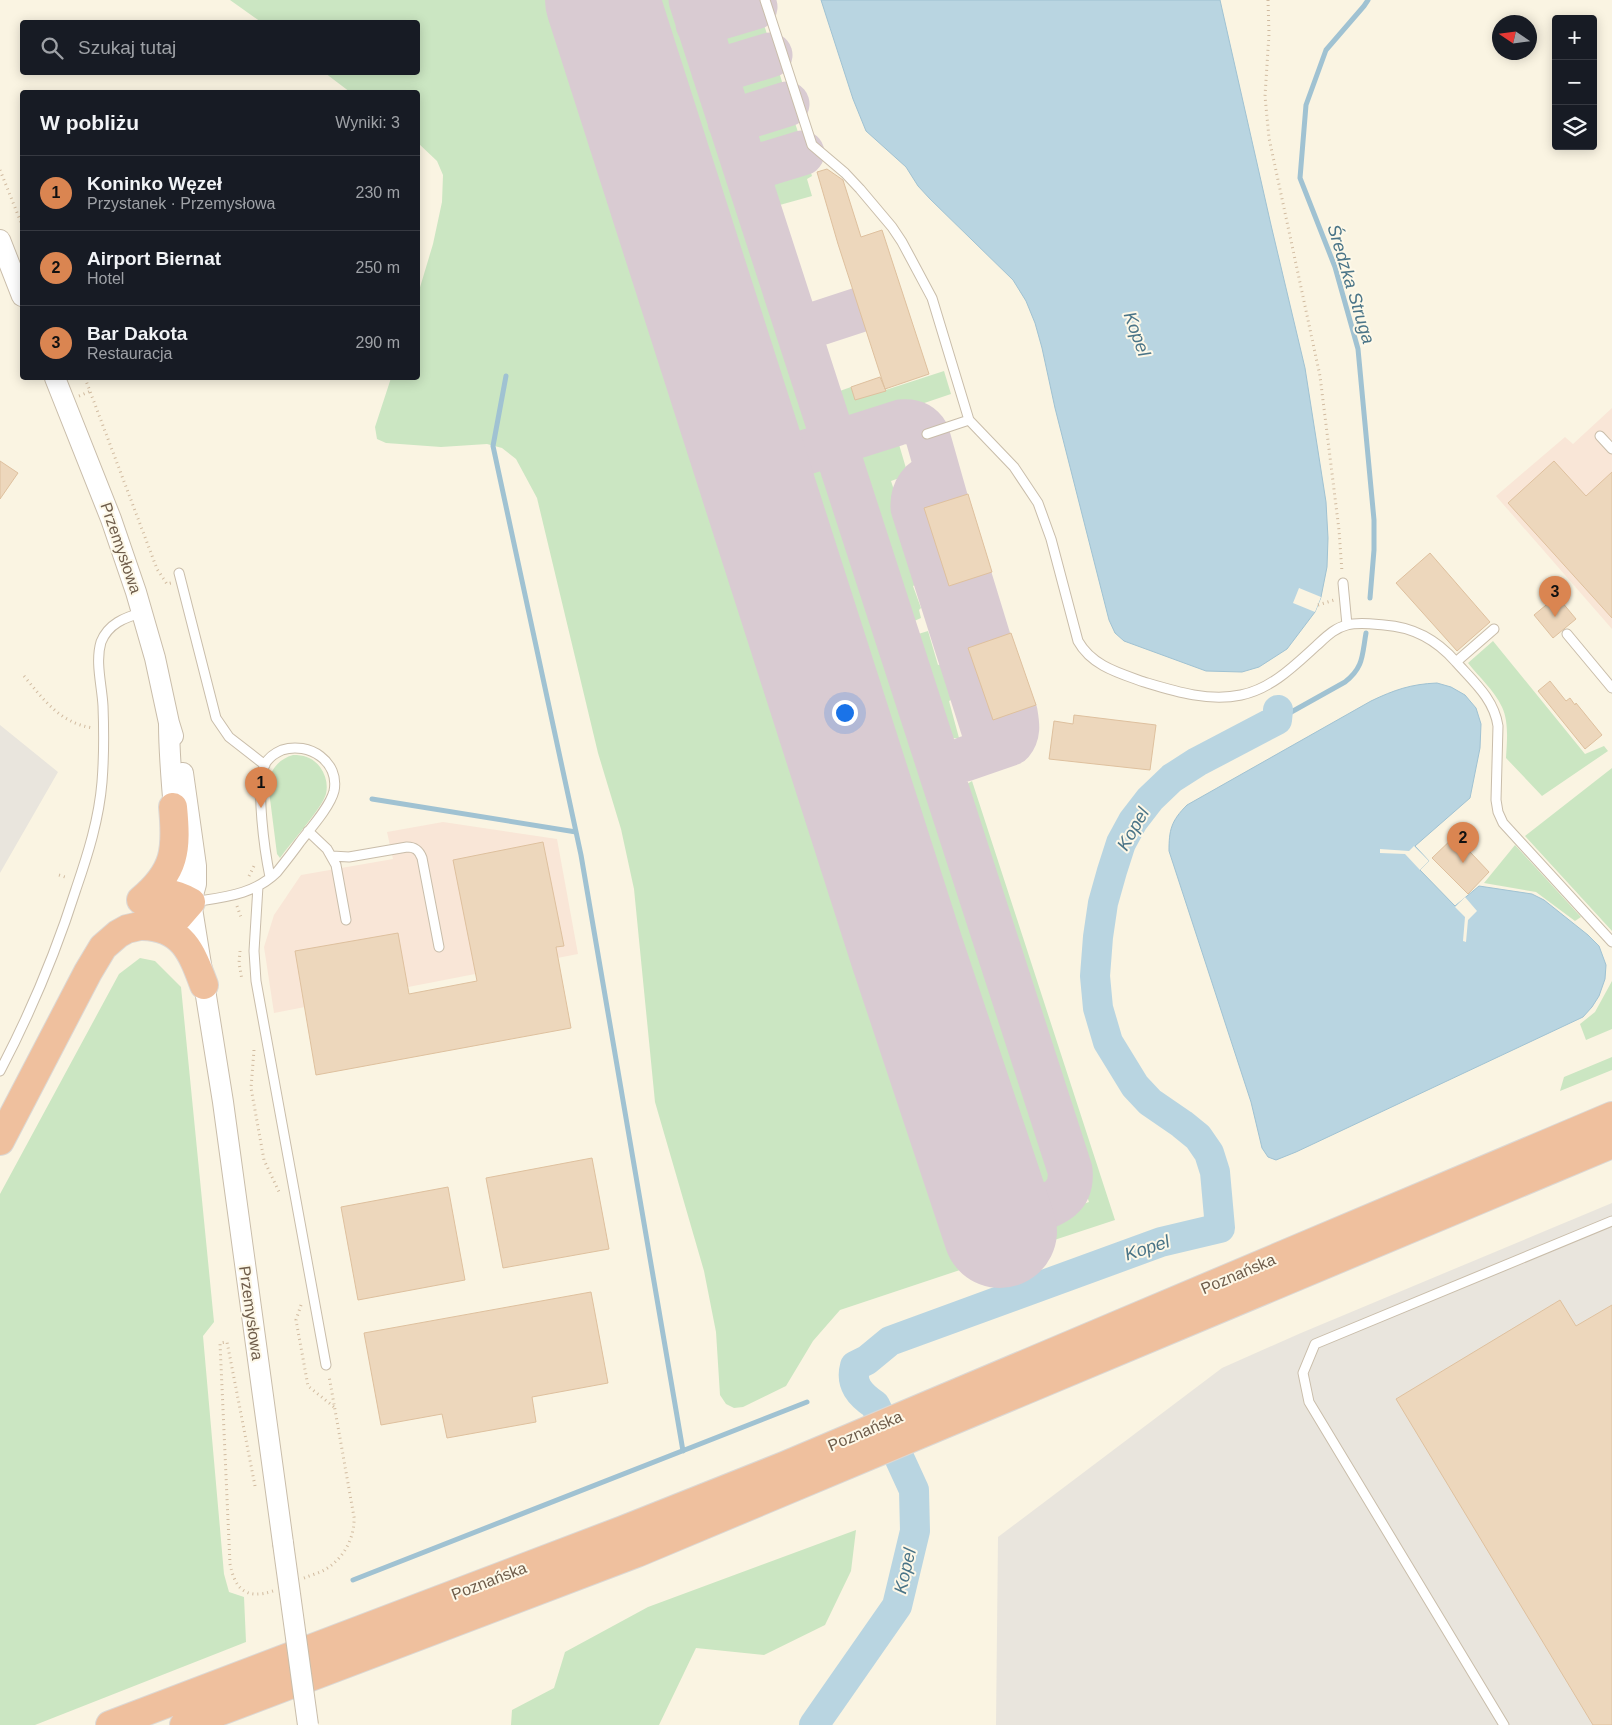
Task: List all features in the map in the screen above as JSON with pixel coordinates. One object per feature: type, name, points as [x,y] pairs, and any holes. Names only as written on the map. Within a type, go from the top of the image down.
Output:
[{"type":"highway","points":[[88,972],[94,953],[106,934],[121,917],[163,879],[171,860],[175,838],[173,807]]},
{"type":"highway","points":[[0,1141],[88,972],[103,948],[127,929],[178,917],[191,902],[174,894],[162,892],[143,899]]},
{"type":"highway","points":[[143,926],[163,929],[180,939],[191,952],[204,985]]},
{"type":"highway","name":"Poznańska","points":[[936,1415],[1612,1116]]},
{"type":"highway","name":"Poznańska","points":[[184,1725],[637,1553],[862,1446],[1612,1144]]},
{"type":"highway","name":"Poznańska","points":[[110,1725],[623,1530],[862,1446]]},
{"type":"street","points":[[0,240],[20,291]]},
{"type":"street","name":"Przemysłowa","points":[[56,380],[111,519],[143,612],[169,723],[179,753],[196,866],[196,884],[191,902]]},
{"type":"street","name":"Przemysłowa","points":[[169,723],[170,769],[179,870],[191,902],[223,1102],[308,1725]]},
{"type":"lane","points":[[765,0],[812,145],[845,173],[860,189],[902,242],[932,298],[969,420],[1014,467],[1038,503],[1051,538],[1078,641],[1092,659],[1104,666],[1146,682],[1189,694],[1212,697],[1241,695],[1266,686],[1281,677],[1330,634],[1348,625],[1361,623],[1390,625],[1415,632],[1436,642],[1492,704],[1498,726],[1496,800],[1498,812],[1503,823],[1612,942]]},
{"type":"lane","points":[[927,434],[969,420]]},
{"type":"lane","points":[[1600,436],[1612,449]]},
{"type":"lane","points":[[180,577],[216,718],[230,737],[265,764]]},
{"type":"lane","points":[[1343,583],[1348,625]]},
{"type":"lane","points":[[0,1071],[29,1013],[50,963],[95,830],[102,784],[104,729],[99,661],[100,645],[108,630],[122,619],[143,612]]},
{"type":"lane","points":[[1456,662],[1494,629]]},
{"type":"lane","points":[[1567,634],[1612,688]]},
{"type":"lane","points":[[191,902],[236,895],[258,886],[270,877],[308,831],[329,803],[334,790],[333,777],[327,764],[322,757],[310,749],[294,747],[274,754],[265,764],[260,781],[260,790],[270,877]]},
{"type":"lane","points":[[308,831],[320,841],[332,856],[338,870],[346,920]]},
{"type":"lane","points":[[332,856],[349,857],[407,847],[420,852],[439,947]]},
{"type":"lane","points":[[258,886],[254,951],[256,981],[326,1365]]},
{"type":"lane","points":[[1504,1725],[1309,1402],[1303,1373],[1315,1344],[1612,1221]]},
{"type":"path","points":[[1268,0],[1269,34],[1265,96],[1269,138],[1320,376],[1339,530],[1343,583]]},
{"type":"path","points":[[0,170],[20,220]]},
{"type":"path","points":[[86,380],[157,569],[166,584],[180,577]]},
{"type":"path","points":[[24,676],[48,704],[68,720],[78,726],[104,729]]},
{"type":"path","points":[[237,906],[242,918],[242,924]]},
{"type":"path","points":[[241,947],[239,963],[242,981]]},
{"type":"path","points":[[253,1043],[251,1088],[254,1106],[264,1160],[280,1192],[282,1201]]},
{"type":"path","points":[[300,1297],[301,1307],[296,1320],[308,1386],[334,1407]]},
{"type":"shaded area","points":[[1612,408],[1612,629],[1496,496],[1565,437],[1573,444]]},
{"type":"shaded area","points":[[0,725],[58,772],[0,873]]},
{"type":"shaded area","points":[[443,822],[557,839],[578,954],[274,1013],[264,947],[274,915],[301,875],[393,859],[387,832]]},
{"type":"shaded area","points":[[1612,1203],[1612,1725],[996,1725],[998,1537],[1222,1368]]},
{"type":"green space","points":[[230,0],[576,0],[981,1263],[840,1310],[813,1341],[786,1386],[743,1407],[734,1408],[726,1404],[720,1395],[716,1332],[704,1271],[655,1102],[634,889],[621,829],[598,753],[537,498],[516,459],[502,448],[487,444],[441,447],[386,443],[377,439],[375,427],[390,380],[420,380],[420,287],[433,244],[442,202],[443,175],[437,161],[420,145],[420,90],[347,90],[328,75],[420,75],[420,20],[258,20]]},
{"type":"green space","points":[[624,0],[680,0],[819,429],[814,439],[781,449],[767,443]]},
{"type":"green space","points":[[701,0],[747,0],[710,12],[704,9]]},
{"type":"green space","points":[[760,13],[771,46],[726,60],[720,58],[712,34],[715,27]]},
{"type":"green space","points":[[776,62],[786,95],[742,110],[736,106],[728,83],[730,76]]},
{"type":"green space","points":[[791,111],[802,144],[757,158],[752,155],[743,131],[747,125]]},
{"type":"green space","points":[[807,160],[812,176],[807,179],[812,196],[769,208],[760,180],[763,174]]},
{"type":"green space","points":[[944,371],[951,394],[862,424],[860,418],[857,421],[858,425],[848,428],[839,423],[832,402],[837,392],[851,387],[855,400]]},
{"type":"green space","points":[[888,436],[898,441],[908,475],[891,481],[924,581],[913,586],[921,608],[919,610],[921,618],[912,622],[901,617],[849,457],[854,448]]},
{"type":"green space","points":[[821,458],[830,463],[1059,1171],[1056,1184],[1052,1189],[1044,1195],[1026,1202],[1010,1194],[781,483],[788,469]]},
{"type":"green space","points":[[928,631],[938,665],[949,662],[973,736],[965,737],[953,699],[949,701],[959,738],[939,739],[909,644],[915,635]]},
{"type":"green space","points":[[1493,641],[1585,754],[1604,746],[1608,751],[1542,796],[1506,758],[1507,725],[1502,707],[1491,689],[1468,663]]},
{"type":"green space","points":[[293,755],[315,761],[325,777],[327,791],[319,808],[280,858],[277,854],[268,783],[276,765]]},
{"type":"green space","points":[[1612,768],[1612,931],[1525,836]]},
{"type":"green space","points":[[972,781],[1115,1220],[1027,1249],[1027,1238],[1033,1221],[1089,1202],[956,791]]},
{"type":"green space","points":[[1515,845],[1581,917],[1575,921],[1536,892],[1484,883]]},
{"type":"green space","points":[[140,958],[155,961],[181,987],[214,1322],[203,1336],[224,1574],[229,1592],[244,1597],[246,1642],[35,1725],[0,1725],[0,1194],[119,974]]},
{"type":"green space","points":[[1612,981],[1612,1029],[1586,1040],[1580,1024],[1595,1012]]},
{"type":"green space","points":[[1612,1057],[1612,1070],[1560,1091],[1564,1077]]},
{"type":"green space","points":[[856,1530],[851,1571],[825,1625],[764,1655],[696,1648],[659,1725],[511,1725],[512,1710],[554,1688],[565,1652],[648,1607]]},
{"type":"water","points":[[821,0],[1220,0],[1305,368],[1326,502],[1327,567],[1321,597],[1315,612],[1287,649],[1259,667],[1242,672],[1206,671],[1124,641],[1115,633],[1109,620],[1055,408],[1042,348],[1026,301],[1013,280],[930,199],[918,186],[906,167],[866,131],[853,99]]},
{"type":"water","points":[[1437,683],[1451,687],[1465,695],[1476,708],[1481,724],[1480,748],[1470,798],[1415,846],[1429,861],[1420,870],[1455,906],[1479,886],[1532,894],[1544,900],[1599,946],[1606,965],[1605,979],[1599,996],[1583,1017],[1276,1160],[1268,1157],[1262,1148],[1251,1102],[1169,851],[1172,826],[1177,816],[1187,805],[1371,701],[1403,688]]},
{"type":"pier","points":[[1299,588],[1321,597],[1315,612],[1293,603]]},
{"type":"pier","points":[[1414,846],[1429,861],[1420,870],[1405,854],[1380,853],[1380,849],[1409,851]]},
{"type":"pier","points":[[1465,897],[1477,911],[1468,920],[1466,942],[1463,941],[1465,917],[1455,907]]},
{"type":"building","points":[[827,169],[843,180],[861,237],[882,230],[929,374],[885,389],[817,172]]},
{"type":"building","points":[[880,377],[886,391],[855,400],[851,387]]},
{"type":"building","points":[[0,461],[18,473],[0,499]]},
{"type":"building","points":[[1554,461],[1586,496],[1612,472],[1612,618],[1508,503]]},
{"type":"building","points":[[968,494],[992,572],[949,586],[924,508]]},
{"type":"building","points":[[1430,553],[1490,622],[1457,651],[1396,583]]},
{"type":"building","points":[[1557,596],[1576,619],[1553,638],[1534,615]]},
{"type":"building","points":[[1011,633],[1036,705],[993,720],[968,648]]},
{"type":"building","points":[[1550,681],[1566,701],[1570,698],[1575,705],[1576,703],[1602,735],[1585,749],[1538,691]]},
{"type":"building","points":[[1074,715],[1156,725],[1150,770],[1049,759],[1054,721],[1073,724]]},
{"type":"building","points":[[1455,836],[1489,872],[1468,894],[1432,858]]},
{"type":"building","points":[[543,842],[564,946],[556,947],[571,1028],[316,1075],[295,951],[398,933],[409,994],[477,981],[453,860]]},
{"type":"building","points":[[592,1158],[609,1249],[503,1268],[486,1178]]},
{"type":"building","points":[[448,1187],[465,1280],[358,1300],[341,1207]]},
{"type":"building","points":[[591,1292],[608,1383],[532,1397],[536,1422],[447,1438],[442,1414],[381,1425],[364,1333]]},
{"type":"building","points":[[1560,1300],[1576,1326],[1612,1305],[1612,1725],[1593,1725],[1396,1399]]},
{"type":"waterway","name":"Średzka Struga","points":[[1368,0],[1326,50],[1306,105],[1300,178],[1335,267],[1358,349],[1374,520],[1374,550],[1370,598]]},
{"type":"waterway","points":[[506,376],[493,446],[581,855],[683,1451]]},
{"type":"waterway","name":"Średzka Struga","points":[[1277,720],[1345,682],[1359,666],[1366,633]]},
{"type":"waterway","name":"Kopel","points":[[814,1725],[897,1606],[915,1531],[914,1490],[875,1405],[861,1393],[855,1384],[855,1366],[867,1360],[890,1341],[1161,1242],[1220,1228],[1215,1172],[1209,1153],[1198,1137],[1150,1102],[1135,1086],[1108,1042],[1098,1008],[1095,976],[1098,937],[1103,903],[1121,843],[1133,821],[1150,799],[1172,778],[1197,762],[1277,720],[1278,710]]},
{"type":"waterway","points":[[372,799],[576,832]]},
{"type":"waterway","points":[[353,1580],[807,1402]]},
{"type":"taxiway","points":[[691,0],[1070,1170],[1070,1180],[1065,1193],[1054,1203],[1028,1213],[1015,1216],[1001,1213],[993,1205],[989,1197]]},
{"type":"taxiway","points":[[698,24],[755,7]]},
{"type":"taxiway","points":[[714,72],[770,55]]},
{"type":"taxiway","points":[[730,122],[787,104]]},
{"type":"taxiway","points":[[746,170],[802,153]]},
{"type":"taxiway","points":[[798,330],[859,310]]},
{"type":"taxiway","points":[[753,469],[901,422],[909,422],[916,424],[927,434],[946,501]]},
{"type":"taxiway","points":[[938,473],[927,478],[919,486],[914,496],[913,508],[990,750]]},
{"type":"taxiway","points":[[970,579],[989,641]]},
{"type":"taxiway","points":[[965,759],[1011,743],[1016,732],[1015,712]]},
{"type":"runway","points":[[602,0],[907,952],[1000,1231]]},
{"type":"place","name":"Bar Dakota","points":[[1555,617]]},
{"type":"place","name":"Koninko Węzeł","points":[[261,808]]},
{"type":"place","name":"Airport Biernat","points":[[1463,863]]}]
